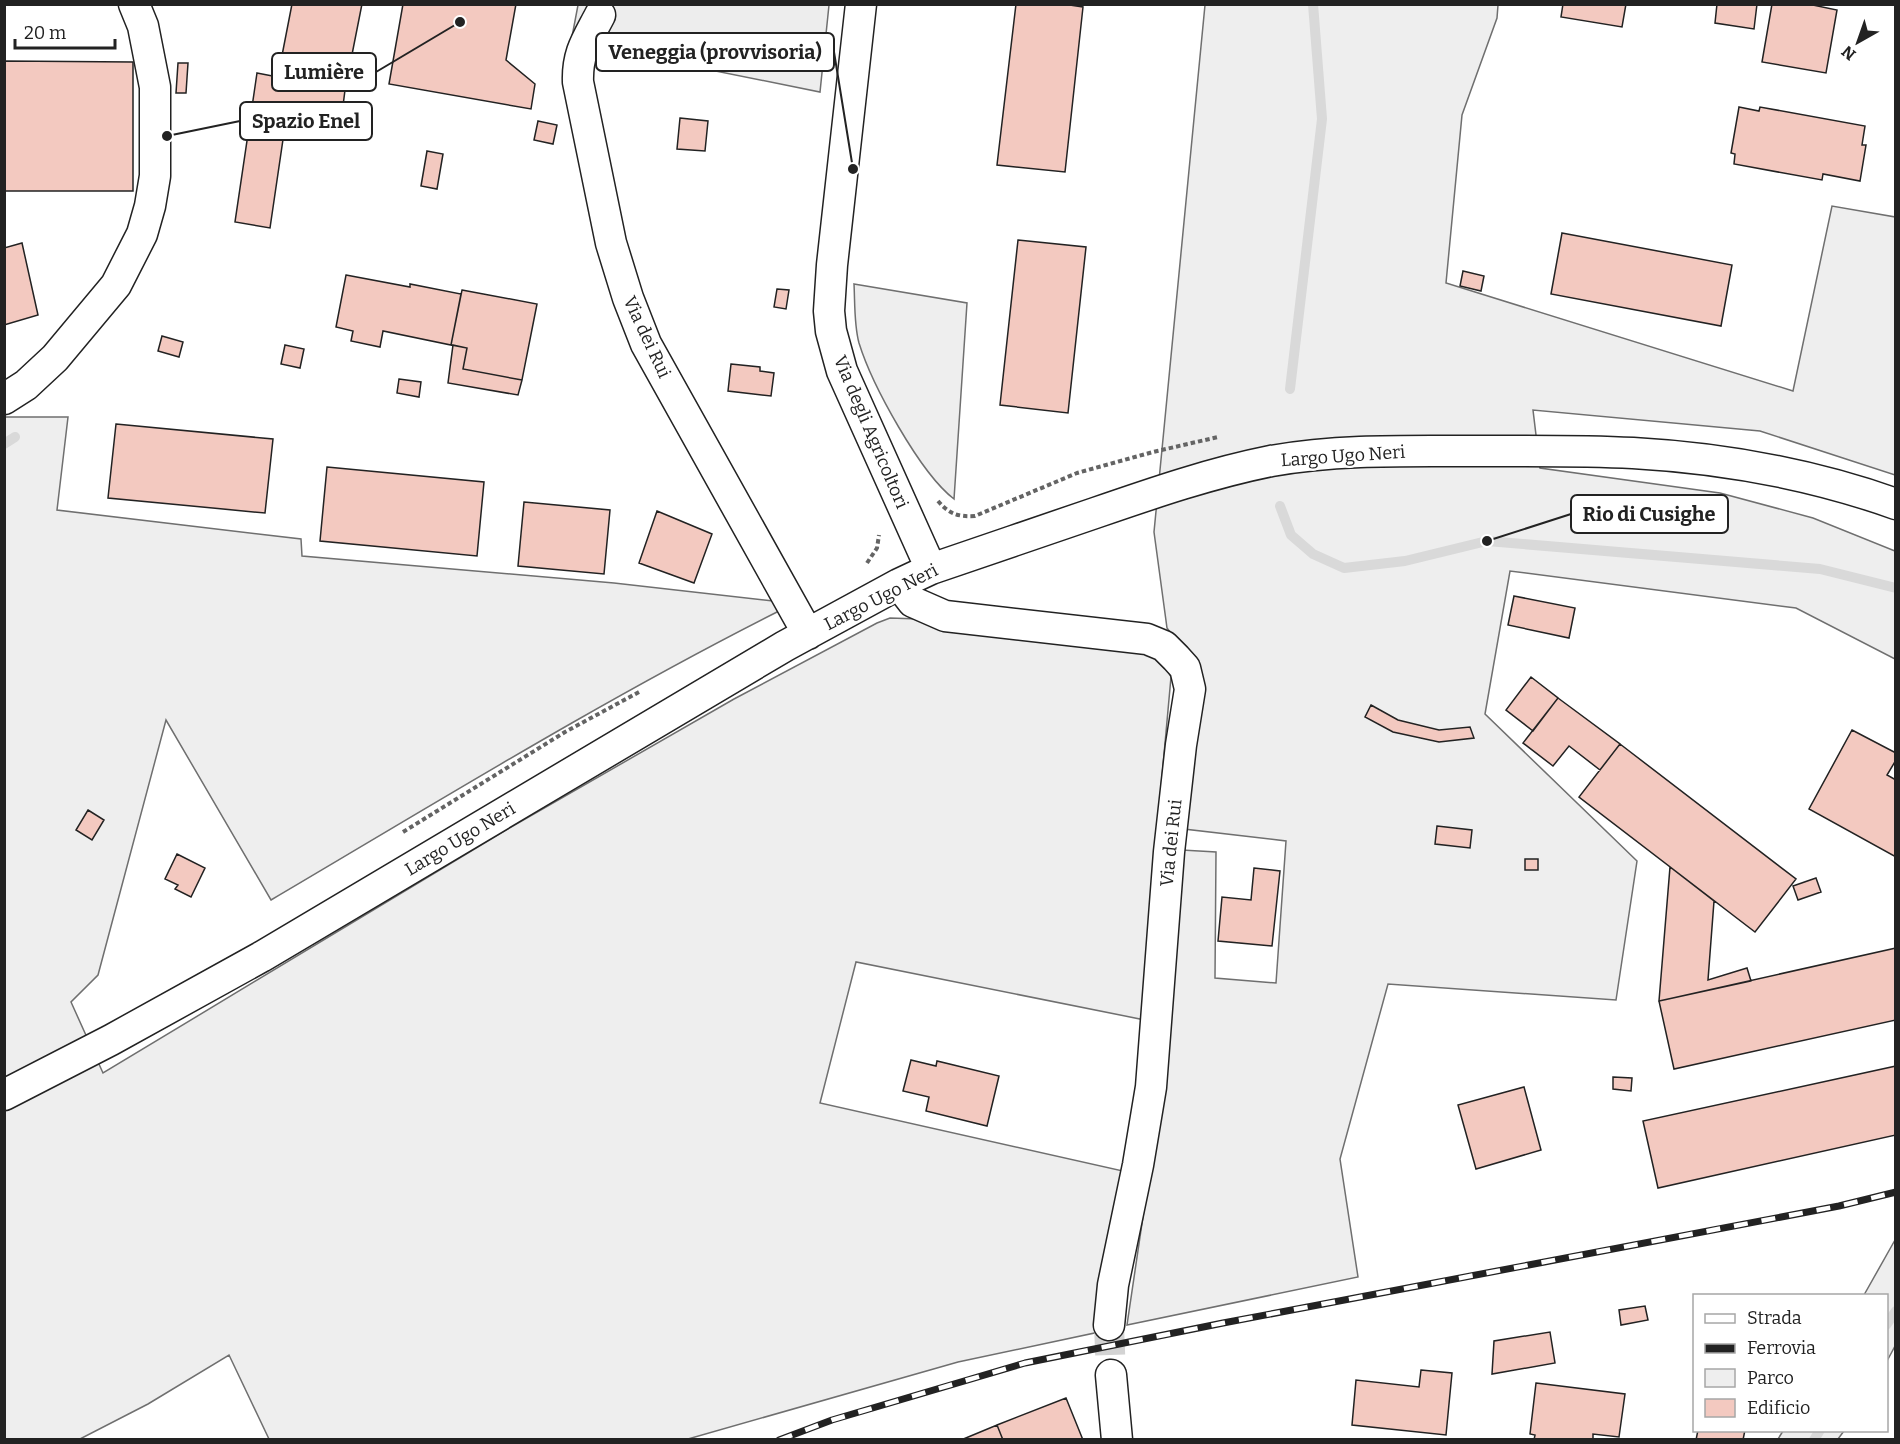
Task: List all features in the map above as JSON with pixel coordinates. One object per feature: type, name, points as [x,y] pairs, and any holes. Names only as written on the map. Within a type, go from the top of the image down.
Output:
[{"type":"street","points":[[4,399],[26,384],[55,358],[116,285],[142,234],[155,176],[155,87],[143,26],[134,4]]},
{"type":"street","name":"Via degli Agricoltori","points":[[861,4],[829,312],[842,371],[931,569]]},
{"type":"street","name":"Via dei Rui","points":[[600,15],[580,52],[577,63],[578,82],[611,243],[628,298],[646,344],[808,634]]},
{"type":"street","name":"Largo Ugo Neri","points":[[4,1095],[111,1040],[261,957],[808,634],[899,584],[931,569],[1155,492],[1219,473],[1273,461],[1335,454],[1572,451],[1691,458],[1751,466],[1871,495],[1896,504]]},
{"type":"street","name":"Via dei Rui","points":[[899,584],[913,602],[945,616],[1147,639],[1164,646],[1185,668],[1190,689],[1180,745],[1168,852],[1151,1087],[1138,1165],[1113,1285],[1110,1325]]},
{"type":"street","points":[[1111,1375],[1118,1440]]},
{"type":"path","points":[[863,566],[877,548],[878,525]]},
{"type":"path","points":[[403,832],[565,732],[648,687]]},
{"type":"green space","points":[[1205,5],[1498,5],[1497,18],[1462,115],[1446,283],[1793,391],[1832,206],[1895,217],[1895,475],[1760,431],[1533,410],[1540,468],[1720,493],[1813,518],[1895,551],[1895,659],[1796,608],[1510,571],[1485,714],[1637,861],[1616,1000],[1388,984],[1340,1159],[1358,1277],[1127,1325],[1149,1176],[1182,850],[1216,852],[1215,978],[1276,983],[1286,841],[1184,829],[1192,662],[1167,628],[1154,532]]},
{"type":"green space","points":[[854,284],[967,303],[954,499],[941,487],[912,449],[865,361],[857,336]]},
{"type":"green space","points":[[4,417],[68,417],[57,510],[301,539],[302,556],[614,583],[782,602],[781,610],[587,714],[271,900],[166,720],[98,975],[71,1002],[103,1073],[506,830],[734,699],[877,623],[890,618],[919,619],[1144,646],[1164,664],[1171,677],[1156,843],[1145,1020],[856,962],[820,1103],[1123,1171],[1099,1332],[958,1362],[688,1439],[269,1439],[229,1355],[148,1404],[80,1439],[5,1439]]},
{"type":"green space","points":[[1895,1240],[1895,1346],[1888,1359],[1888,1294],[1865,1294]]},
{"type":"green space","points":[[1782,1432],[1843,1432],[1838,1439],[1778,1439]]},
{"type":"shaded area","points":[[578,5],[829,5],[820,92],[571,42]]},
{"type":"building","points":[[292,4],[362,4],[345,90],[278,76]]},
{"type":"building","points":[[403,4],[516,4],[506,60],[535,84],[531,109],[389,84]]},
{"type":"building","points":[[1016,4],[1063,4],[1083,7],[1065,172],[997,165]]},
{"type":"building","points":[[1563,4],[1626,4],[1622,27],[1561,17]]},
{"type":"building","points":[[1717,4],[1757,4],[1754,29],[1715,23]]},
{"type":"building","points":[[1772,4],[1808,4],[1837,10],[1826,73],[1762,62]]},
{"type":"building","points":[[4,61],[133,62],[133,191],[4,191]]},
{"type":"building","points":[[178,63],[188,63],[186,93],[176,93]]},
{"type":"building","points":[[257,73],[345,90],[339,137],[285,126],[270,228],[235,222]]},
{"type":"building","points":[[1739,107],[1759,111],[1760,107],[1865,126],[1862,145],[1866,145],[1860,181],[1823,174],[1822,180],[1734,164],[1735,154],[1731,153]]},
{"type":"building","points":[[680,118],[708,121],[705,151],[677,149]]},
{"type":"building","points":[[538,121],[557,125],[553,144],[534,140]]},
{"type":"building","points":[[427,151],[443,154],[437,189],[421,186]]},
{"type":"building","points":[[1562,233],[1732,265],[1721,326],[1551,294]]},
{"type":"building","points":[[1018,240],[1086,247],[1068,413],[1000,405]]},
{"type":"building","points":[[22,243],[38,315],[4,325],[4,248]]},
{"type":"building","points":[[1463,271],[1484,276],[1481,291],[1460,286]]},
{"type":"building","points":[[346,275],[461,294],[451,345],[383,331],[380,347],[351,341],[353,331],[336,327]]},
{"type":"building","points":[[777,289],[789,290],[786,309],[774,307]]},
{"type":"building","points":[[462,290],[537,304],[522,380],[463,369],[467,348],[451,345]]},
{"type":"building","points":[[162,336],[183,342],[179,357],[158,351]]},
{"type":"building","points":[[285,345],[304,349],[300,368],[281,364]]},
{"type":"building","points":[[453,345],[467,348],[463,369],[522,380],[518,395],[448,383]]},
{"type":"building","points":[[731,364],[760,367],[760,371],[774,373],[771,396],[728,391]]},
{"type":"building","points":[[399,379],[421,382],[419,397],[397,393]]},
{"type":"building","points":[[116,424],[273,439],[265,513],[108,498]]},
{"type":"building","points":[[327,467],[484,482],[477,556],[320,541]]},
{"type":"building","points":[[524,502],[610,510],[604,574],[518,566]]},
{"type":"building","points":[[657,511],[712,534],[694,583],[639,563]]},
{"type":"building","points":[[1514,596],[1575,608],[1569,638],[1508,625]]},
{"type":"building","points":[[1531,677],[1558,698],[1533,731],[1506,710]]},
{"type":"building","points":[[1558,698],[1620,744],[1600,770],[1569,746],[1553,766],[1523,743]]},
{"type":"building","points":[[1371,705],[1398,720],[1439,730],[1470,727],[1474,738],[1439,742],[1393,732],[1365,717]]},
{"type":"building","points":[[1852,730],[1896,753],[1896,760],[1887,775],[1896,780],[1896,857],[1809,809]]},
{"type":"building","points":[[1620,744],[1796,879],[1755,932],[1579,797]]},
{"type":"building","points":[[88,810],[104,820],[92,840],[76,830]]},
{"type":"building","points":[[1437,826],[1472,830],[1470,848],[1435,844]]},
{"type":"building","points":[[177,854],[205,868],[191,897],[175,889],[178,885],[165,879]]},
{"type":"building","points":[[1525,859],[1538,859],[1538,870],[1525,870]]},
{"type":"building","points":[[1670,867],[1714,901],[1708,980],[1747,968],[1751,981],[1659,1001]]},
{"type":"building","points":[[1254,868],[1280,871],[1272,946],[1218,941],[1222,897],[1251,900]]},
{"type":"building","points":[[1816,878],[1821,892],[1798,900],[1793,886]]},
{"type":"building","points":[[1896,948],[1896,1020],[1674,1069],[1659,1001]]},
{"type":"building","points":[[911,1060],[936,1066],[937,1061],[999,1076],[987,1126],[926,1111],[929,1097],[903,1091]]},
{"type":"building","points":[[1896,1066],[1896,1135],[1658,1188],[1643,1121]]},
{"type":"building","points":[[1613,1077],[1632,1078],[1631,1091],[1613,1089]]},
{"type":"building","points":[[1524,1087],[1541,1150],[1476,1169],[1458,1105]]},
{"type":"building","points":[[1645,1306],[1648,1320],[1621,1325],[1619,1310]]},
{"type":"building","points":[[1550,1332],[1555,1363],[1492,1374],[1494,1341]]},
{"type":"building","points":[[1421,1370],[1452,1373],[1446,1435],[1352,1425],[1356,1380],[1419,1387]]},
{"type":"building","points":[[1536,1383],[1625,1394],[1619,1437],[1593,1434],[1593,1440],[1534,1440],[1535,1435],[1530,1434]]},
{"type":"building","points":[[1066,1398],[1083,1440],[1003,1440],[997,1425]]},
{"type":"building","points":[[997,1425],[1003,1440],[961,1440]]},
{"type":"building","points":[[1698,1432],[1745,1432],[1743,1440],[1696,1440]]},
{"type":"waterway","points":[[1290,389],[1322,119],[1313,4]]},
{"type":"waterway","points":[[4,444],[15,437]]},
{"type":"waterway","points":[[1280,506],[1291,535],[1313,554],[1344,568],[1405,561],[1487,541],[1820,569],[1896,588]]},
{"type":"waterway","points":[[1888,1322],[1896,1311]]},
{"type":"waterway","points":[[1814,1440],[1819,1432]]},
{"type":"tunnel","points":[[1109,1325],[1111,1375]]},
{"type":"railway","points":[[779,1440],[832,1420],[1025,1363],[1839,1206],[1896,1192]]},
{"type":"place","name":"Lumière","points":[[460,22]]},
{"type":"place","name":"Spazio Enel","points":[[167,136]]},
{"type":"place","name":"Veneggia (provvisoria)","points":[[853,169]]},
{"type":"place","name":"Rio di Cusighe","points":[[1487,541]]}]
